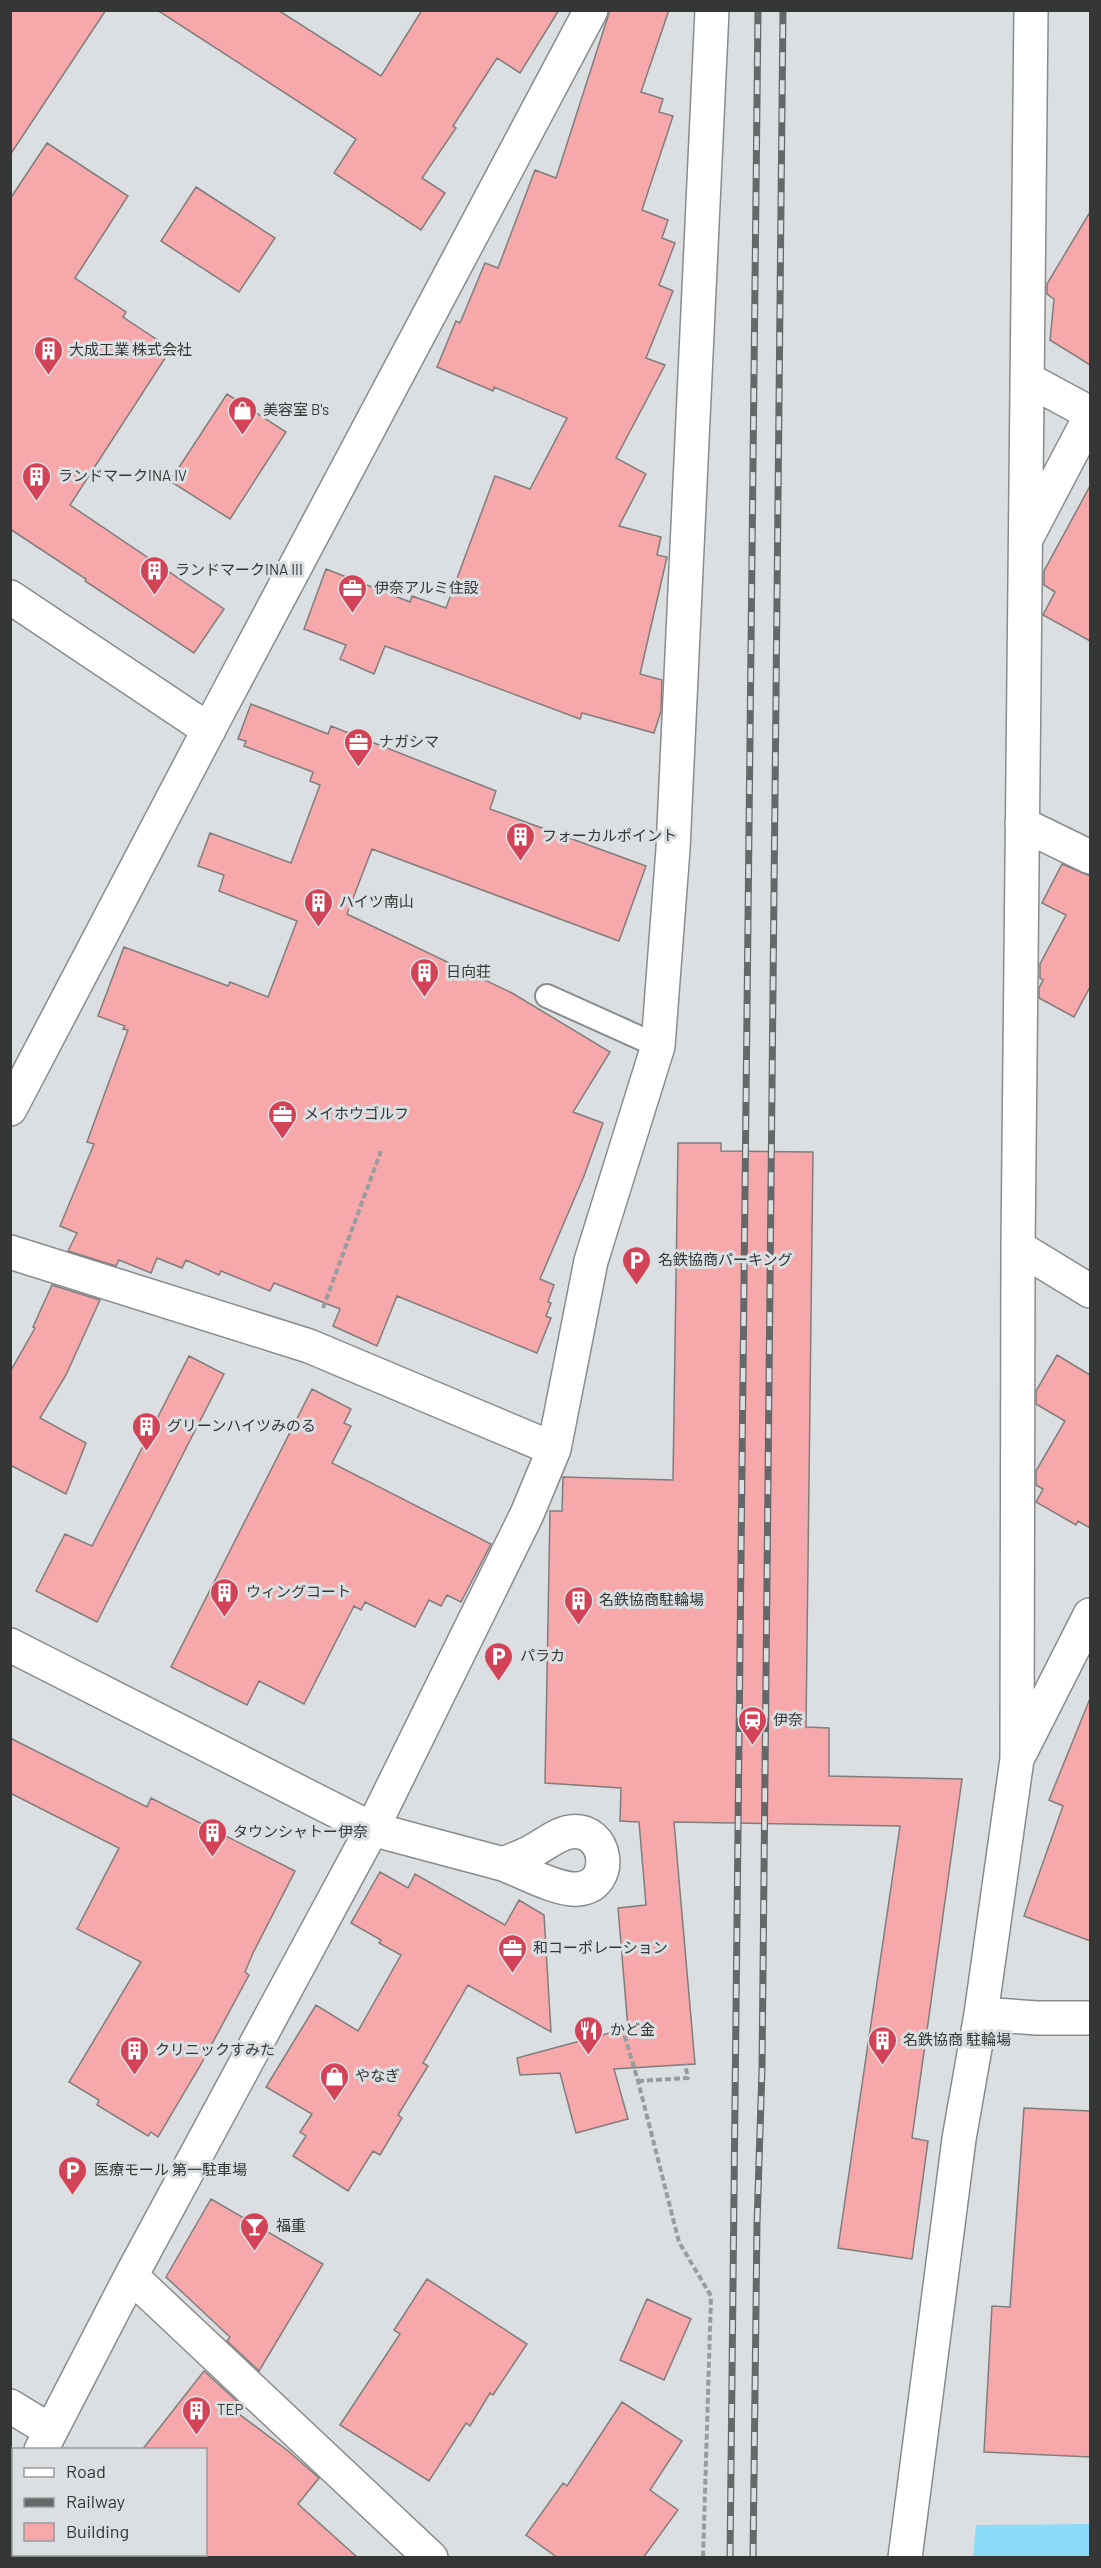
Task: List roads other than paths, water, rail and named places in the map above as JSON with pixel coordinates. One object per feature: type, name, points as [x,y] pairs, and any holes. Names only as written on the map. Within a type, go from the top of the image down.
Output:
[{"type":"street","points":[[10,1109],[208,730],[591,10]]},
{"type":"street","points":[[10,2406],[46,2440],[131,2276],[372,1829],[526,1514],[554,1449],[591,1261],[658,1046],[673,849],[712,10]]},
{"type":"street","points":[[904,2558],[959,2139],[981,2014],[1017,1759],[1018,1247],[1031,10]]},
{"type":"street","points":[[1025,541],[1090,415],[1027,379]]},
{"type":"street","points":[[10,597],[208,730]]},
{"type":"street","points":[[1022,824],[1090,857]]},
{"type":"street","points":[[1018,1247],[1090,1291]]},
{"type":"street","points":[[10,1252],[309,1346],[554,1449]]},
{"type":"street","points":[[1017,1759],[1090,1615]]},
{"type":"street","points":[[10,1645],[372,1829],[503,1864]]},
{"type":"street","points":[[981,2014],[1037,2018],[1090,2018]]},
{"type":"street","points":[[131,2276],[431,2558]]},
{"type":"lane","points":[[547,996],[658,1046]]},
{"type":"railway","points":[[730,2558],[758,10]]},
{"type":"railway","points":[[753,2558],[757,2224],[762,2069],[783,10]]},
{"type":"place","name":"大成工業 株式会社","points":[[48,376]]},
{"type":"place","name":"美容室 B's","points":[[242,436]]},
{"type":"place","name":"ランドマークINA IV","points":[[37,502]]},
{"type":"place","name":"ランドマークINA III","points":[[154,596]]},
{"type":"place","name":"伊奈アルミ住設","points":[[353,614]]},
{"type":"place","name":"ナガシマ","points":[[358,768]]},
{"type":"place","name":"フォーカルポイント","points":[[521,862]]},
{"type":"place","name":"ハイツ南山","points":[[318,928]]},
{"type":"place","name":"日向荘","points":[[425,998]]},
{"type":"place","name":"メイホウゴルフ","points":[[283,1140]]},
{"type":"place","name":"名鉄協商パーキング","points":[[637,1286]]},
{"type":"place","name":"グリーンハイツみのる","points":[[146,1452]]},
{"type":"place","name":"ウィングコート","points":[[225,1618]]},
{"type":"place","name":"名鉄協商駐輪場","points":[[578,1626]]},
{"type":"place","name":"パラカ","points":[[499,1682]]},
{"type":"place","name":"伊奈","points":[[752,1746]]},
{"type":"place","name":"タウンシャトー伊奈","points":[[212,1858]]},
{"type":"place","name":"和コーポレーション","points":[[512,1974]]},
{"type":"place","name":"かど金","points":[[589,2056]]},
{"type":"place","name":"名鉄協商 駐輪場","points":[[882,2066]]},
{"type":"place","name":"クリニックすみた","points":[[134,2076]]},
{"type":"place","name":"やなぎ","points":[[334,2102]]},
{"type":"place","name":"医療モール 第一駐車場","points":[[73,2196]]},
{"type":"place","name":"福重","points":[[255,2252]]},
{"type":"place","name":"TEP","points":[[196,2436]]}]
